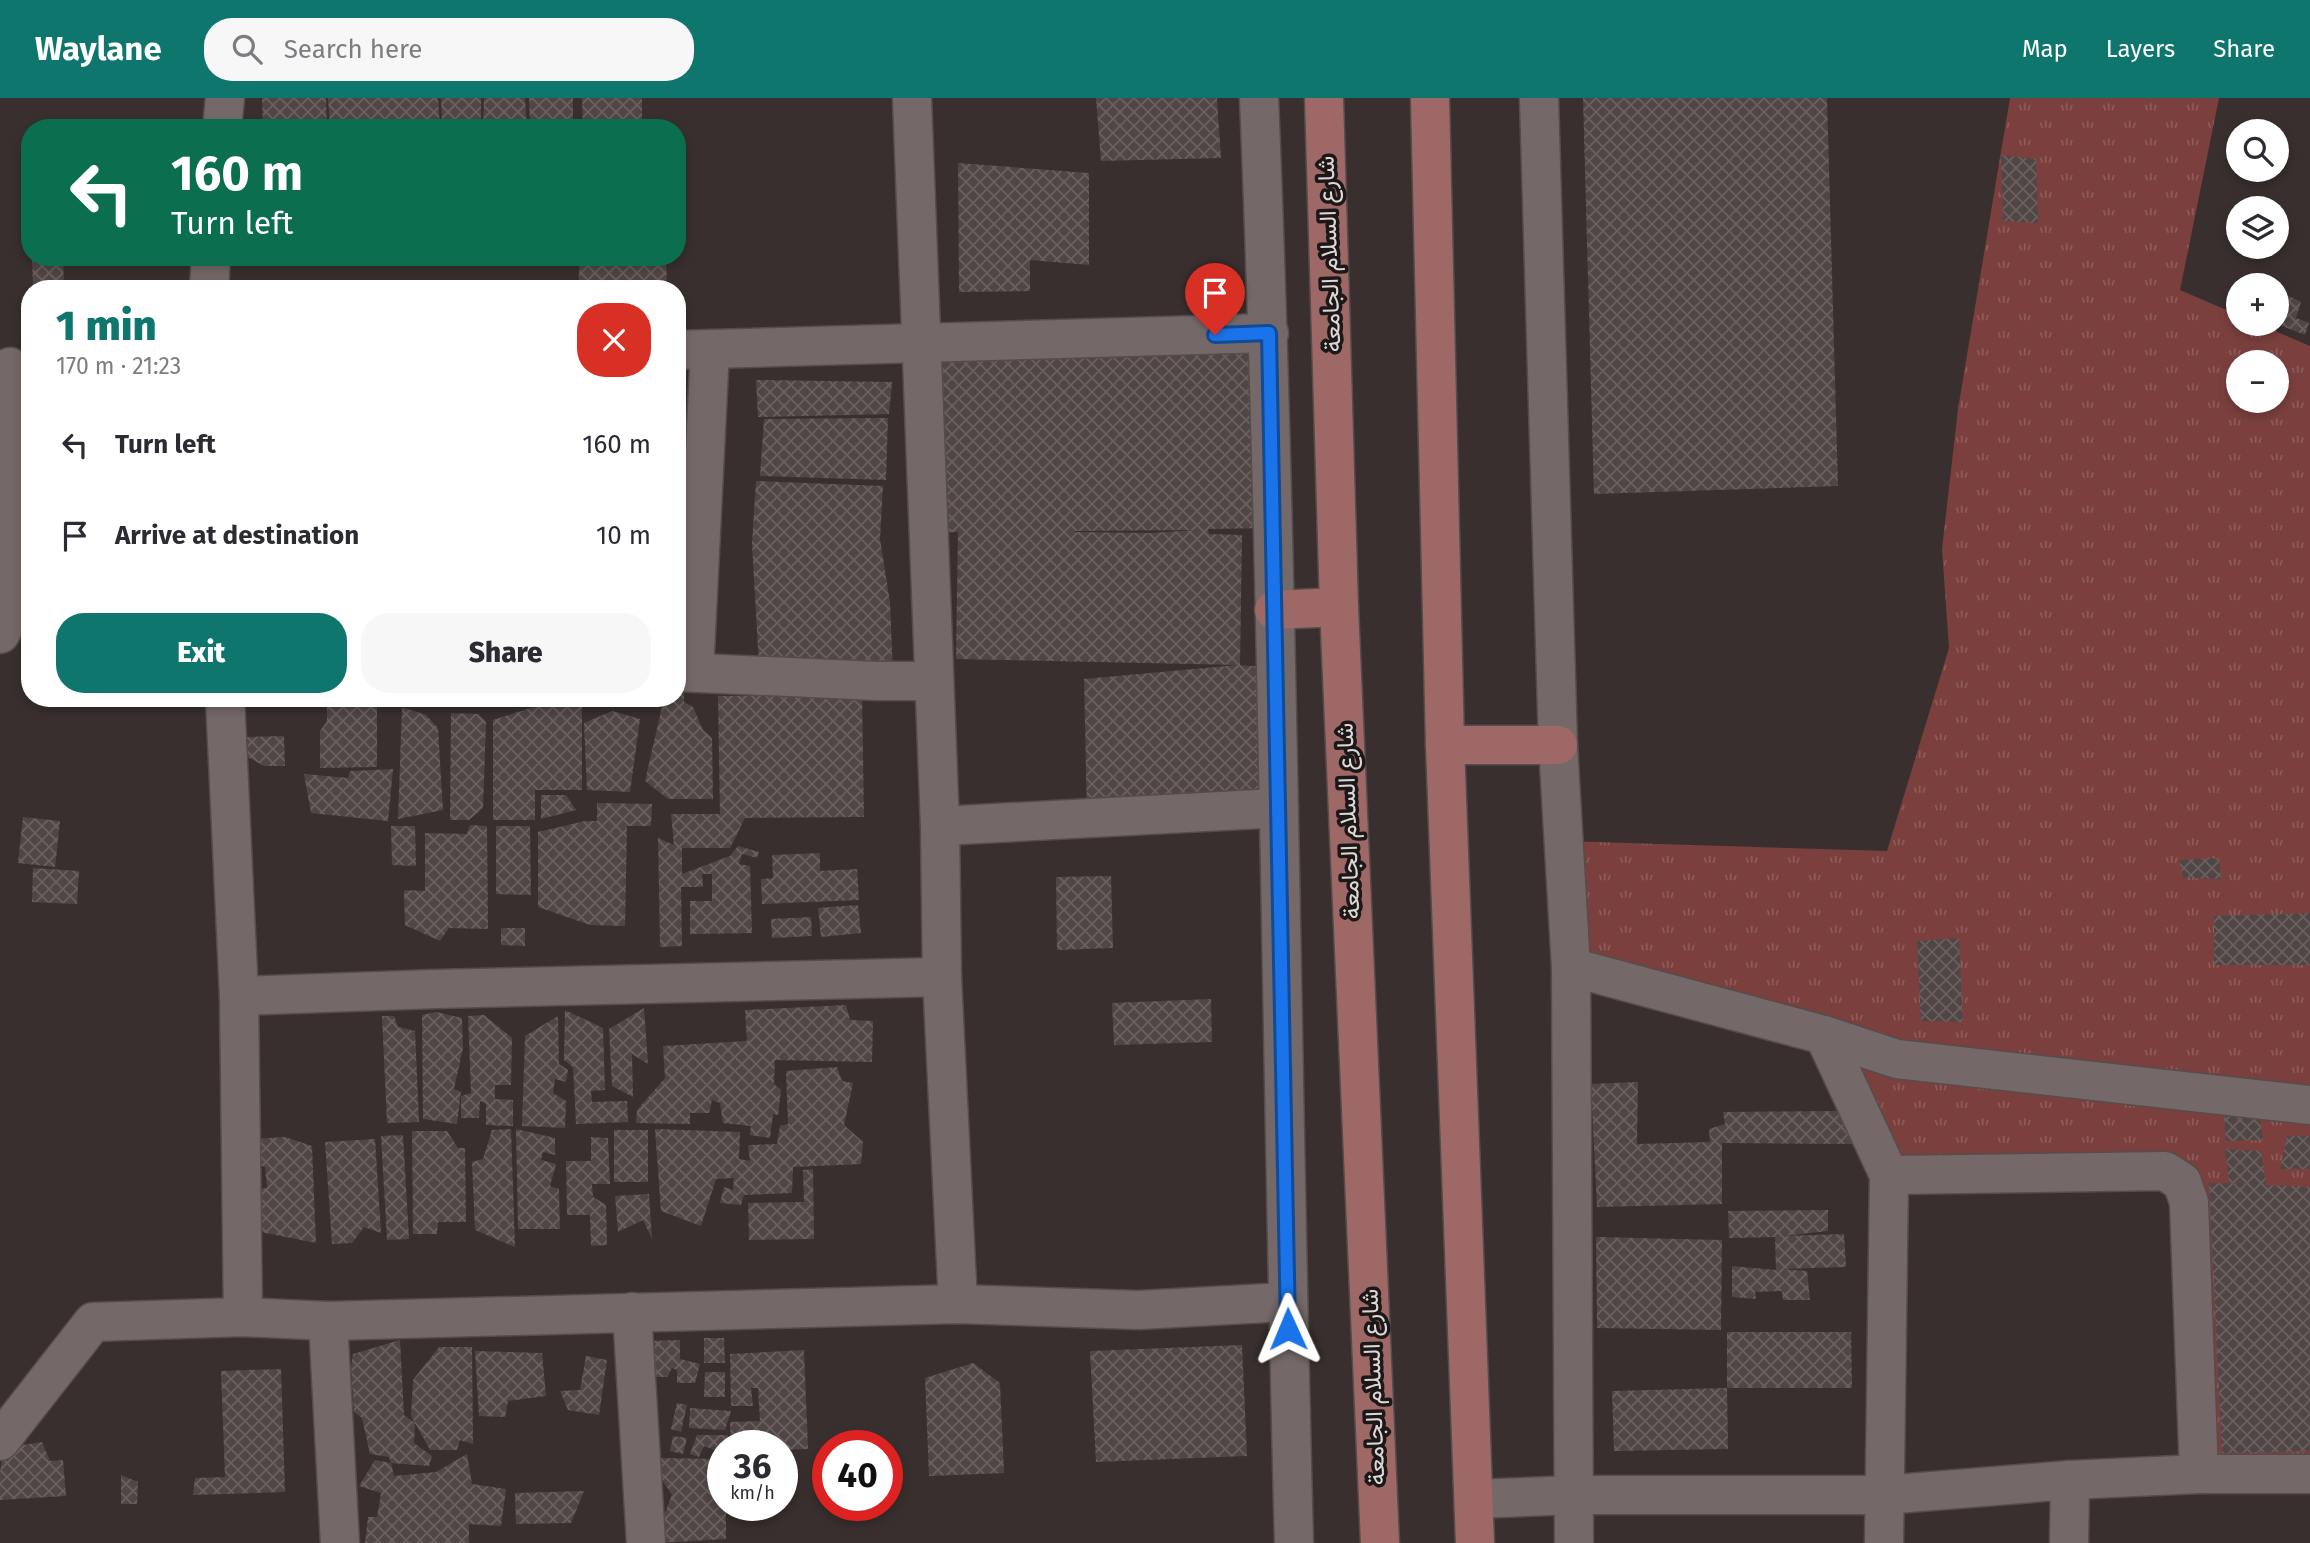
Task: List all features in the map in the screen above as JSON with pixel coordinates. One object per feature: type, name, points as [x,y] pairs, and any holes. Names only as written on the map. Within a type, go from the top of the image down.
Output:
[{"type":"main road","name":"شارع السلام الجامعة","points":[[1324,98],[1339,607],[1380,1543]]},
{"type":"main road","points":[[1430,98],[1445,746],[1475,1543]]},
{"type":"main road","points":[[1274,610],[1339,607]]},
{"type":"main road","points":[[1445,746],[1558,745]]},
{"type":"street","points":[[223,119],[225,98]]},
{"type":"street","points":[[912,98],[940,826],[942,977],[958,1304]]},
{"type":"street","points":[[1259,98],[1269,333],[1294,1543]]},
{"type":"street","points":[[1539,98],[1558,745],[1570,967],[1574,1543]]},
{"type":"street","points":[[934,681],[686,672],[694,350],[1269,333]]},
{"type":"street","points":[[0,634],[16,606],[13,367]]},
{"type":"street","points":[[225,707],[239,996],[243,1317]]},
{"type":"street","points":[[940,826],[1279,808]]},
{"type":"street","points":[[1570,967],[1824,1035],[1896,1059],[2310,1105]]},
{"type":"street","points":[[239,996],[942,977]]},
{"type":"street","points":[[1824,1035],[1889,1175],[1884,1543]]},
{"type":"street","points":[[1889,1175],[2165,1171],[2182,1181],[2189,1202],[2199,1474]]},
{"type":"street","points":[[0,1441],[93,1322],[243,1317],[328,1321],[958,1304],[1139,1310],[1287,1302]]},
{"type":"street","points":[[632,1312],[646,1543]]},
{"type":"street","points":[[328,1321],[340,1543]]},
{"type":"street","points":[[1474,1499],[1574,1495],[1883,1495],[2070,1480],[2199,1474],[2310,1474]]},
{"type":"street","points":[[2069,1543],[2070,1480]]},
{"type":"green space","points":[[2010,98],[2219,98],[2180,290],[2226,310],[2226,336],[2287,336],[2310,346],[2310,1474],[2199,1474],[2182,1182],[1889,1175],[1823,1035],[1571,967],[1563,841],[1887,851],[1949,648],[1942,549],[1958,409]]},
{"type":"building","points":[[262,98],[326,98],[327,119],[263,119]]},
{"type":"building","points":[[328,98],[438,98],[439,119],[329,119]]},
{"type":"building","points":[[441,98],[481,98],[481,119],[442,119]]},
{"type":"building","points":[[484,98],[525,98],[526,119],[483,119]]},
{"type":"building","points":[[529,98],[573,98],[573,119],[530,119]]},
{"type":"building","points":[[582,98],[642,98],[642,119],[583,119]]},
{"type":"building","points":[[1096,98],[1217,98],[1221,158],[1101,161]]},
{"type":"building","points":[[1583,98],[1827,98],[1838,486],[1594,494]]},
{"type":"building","points":[[2001,155],[2036,159],[2038,223],[2003,221]]},
{"type":"building","points":[[958,163],[1089,173],[1089,265],[1030,260],[1030,291],[959,292]]},
{"type":"building","points":[[32,266],[63,266],[64,280],[33,280]]},
{"type":"building","points":[[579,266],[666,266],[667,280],[579,280]]},
{"type":"building","points":[[2289,296],[2301,302],[2296,318],[2309,323],[2305,335],[2289,329]]},
{"type":"building","points":[[1269,333],[1272,528],[1208,529],[1209,534],[1242,535],[1240,665],[1275,668],[1279,808],[1087,817],[1084,679],[1238,665],[956,659],[958,532],[927,533],[921,343]],"holes":[[[1197,530],[1151,533],[1075,532],[1075,531]]]},
{"type":"building","points":[[756,380],[892,382],[889,414],[758,417]]},
{"type":"building","points":[[888,418],[886,480],[760,476],[764,419]]},
{"type":"building","points":[[756,481],[883,486],[880,539],[890,602],[893,673],[759,667],[752,544]]},
{"type":"building","points":[[862,695],[864,817],[745,818],[730,848],[682,848],[682,874],[730,856],[738,846],[759,852],[757,858],[742,854],[739,864],[750,866],[752,933],[690,934],[690,901],[712,901],[712,874],[702,874],[703,887],[681,887],[682,946],[660,947],[658,838],[674,845],[671,814],[720,814],[718,696]]},
{"type":"building","points":[[686,703],[693,707],[703,730],[712,738],[713,799],[668,799],[645,781],[662,707],[686,707]]},
{"type":"building","points":[[327,707],[377,707],[377,767],[320,768],[320,731],[327,721]]},
{"type":"building","points":[[402,707],[426,715],[438,728],[443,810],[398,819]]},
{"type":"building","points":[[534,707],[582,707],[582,790],[535,790],[535,820],[493,820],[493,720]]},
{"type":"building","points":[[612,711],[640,719],[630,792],[587,790],[584,723]]},
{"type":"building","points":[[451,713],[478,714],[486,722],[483,808],[469,820],[450,820]]},
{"type":"building","points":[[284,736],[285,766],[264,766],[248,757],[247,737]]},
{"type":"building","points":[[393,769],[388,821],[311,813],[304,774],[348,778],[350,771]]},
{"type":"building","points":[[541,795],[566,795],[576,810],[541,819]]},
{"type":"building","points":[[597,803],[652,804],[651,826],[627,826],[625,926],[590,925],[538,907],[538,832],[585,821],[597,821]]},
{"type":"building","points":[[23,817],[60,821],[55,867],[18,863]]},
{"type":"building","points":[[470,825],[487,826],[488,929],[449,928],[440,941],[405,925],[404,890],[425,891],[425,833],[467,834]]},
{"type":"building","points":[[391,826],[415,826],[416,866],[392,865]]},
{"type":"building","points":[[496,826],[530,826],[531,895],[496,894]]},
{"type":"building","points":[[820,853],[820,871],[857,869],[859,900],[762,904],[761,879],[773,878],[772,855]]},
{"type":"building","points":[[2219,858],[2221,879],[2183,878],[2179,860]]},
{"type":"building","points":[[33,868],[79,871],[77,904],[32,902]]},
{"type":"building","points":[[1111,876],[1113,948],[1057,950],[1056,877]]},
{"type":"building","points":[[858,905],[861,933],[821,937],[818,908]]},
{"type":"building","points":[[2310,913],[2310,965],[2214,965],[2214,916]]},
{"type":"building","points":[[811,917],[812,936],[772,938],[771,919]]},
{"type":"building","points":[[501,928],[525,928],[525,946],[501,945]]},
{"type":"building","points":[[1959,938],[1963,1022],[1921,1021],[1917,941]]},
{"type":"building","points":[[1211,999],[1212,1042],[1114,1045],[1112,1003]]},
{"type":"building","points":[[846,1005],[850,1020],[873,1021],[872,1062],[775,1060],[774,1084],[781,1090],[778,1115],[773,1114],[770,1138],[750,1135],[751,1126],[723,1123],[720,1103],[712,1100],[709,1113],[690,1113],[690,1124],[636,1123],[637,1110],[665,1078],[663,1046],[747,1041],[745,1010]]},
{"type":"building","points":[[644,1008],[648,1064],[632,1054],[633,1097],[612,1086],[609,1029]]},
{"type":"building","points":[[565,1010],[603,1028],[605,1090],[591,1091],[592,1102],[627,1101],[628,1122],[576,1124],[573,1067],[564,1060]]},
{"type":"building","points":[[436,1012],[462,1018],[463,1048],[454,1089],[461,1092],[457,1124],[423,1119],[422,1015]]},
{"type":"building","points":[[484,1015],[512,1038],[511,1085],[495,1085],[495,1099],[513,1100],[513,1126],[486,1125],[486,1104],[480,1101],[479,1118],[461,1118],[461,1096],[471,1093],[468,1016]]},
{"type":"building","points":[[382,1016],[394,1016],[398,1027],[415,1031],[419,1122],[387,1123]]},
{"type":"building","points":[[558,1016],[559,1064],[568,1070],[566,1082],[555,1079],[553,1093],[566,1101],[565,1128],[522,1126],[525,1036]]},
{"type":"building","points":[[837,1067],[842,1081],[853,1083],[844,1125],[863,1142],[861,1164],[793,1167],[792,1193],[744,1195],[741,1205],[720,1203],[724,1187],[733,1190],[734,1178],[716,1179],[701,1226],[661,1211],[655,1129],[740,1132],[739,1159],[750,1161],[748,1145],[777,1144],[780,1126],[788,1124],[786,1071]]},
{"type":"building","points":[[1638,1082],[1637,1144],[1710,1142],[1709,1129],[1725,1124],[1723,1112],[1857,1111],[1857,1144],[1722,1143],[1722,1204],[1597,1207],[1591,1084]]},
{"type":"building","points":[[2223,1105],[2258,1107],[2263,1140],[2226,1141]]},
{"type":"building","points":[[511,1129],[515,1247],[475,1230],[472,1162],[483,1159],[492,1130]]},
{"type":"building","points":[[516,1129],[555,1138],[555,1155],[543,1152],[541,1160],[556,1164],[550,1186],[559,1189],[560,1229],[518,1229]]},
{"type":"building","points":[[614,1130],[648,1130],[648,1182],[614,1182]]},
{"type":"building","points":[[412,1131],[447,1131],[458,1148],[465,1148],[466,1222],[438,1222],[437,1234],[413,1234]]},
{"type":"building","points":[[403,1135],[409,1239],[387,1240],[381,1136]]},
{"type":"building","points":[[2287,1136],[2310,1136],[2310,1169],[2280,1169]]},
{"type":"building","points":[[285,1137],[312,1146],[316,1243],[261,1232],[258,1189],[267,1188],[265,1167],[256,1164],[254,1139]]},
{"type":"building","points":[[591,1137],[608,1138],[610,1184],[592,1184],[593,1197],[606,1205],[607,1245],[591,1246],[590,1215],[567,1215],[566,1161],[591,1161]]},
{"type":"building","points":[[375,1139],[381,1233],[364,1227],[352,1243],[332,1244],[325,1142]]},
{"type":"building","points":[[2225,1149],[2261,1151],[2266,1185],[2310,1187],[2310,1451],[2222,1453],[2209,1183],[2261,1184],[2229,1183]]},
{"type":"building","points":[[813,1169],[814,1239],[749,1240],[748,1203],[804,1202],[803,1170]]},
{"type":"building","points":[[649,1194],[652,1239],[643,1220],[618,1232],[615,1196]]},
{"type":"building","points":[[1828,1210],[1828,1231],[1782,1236],[1844,1234],[1846,1267],[1781,1269],[1807,1271],[1810,1300],[1783,1300],[1782,1291],[1755,1292],[1756,1299],[1732,1297],[1732,1266],[1776,1270],[1775,1237],[1729,1238],[1728,1211]]},
{"type":"building","points":[[1596,1237],[1722,1240],[1721,1330],[1597,1328]]},
{"type":"building","points":[[1727,1332],[1851,1332],[1852,1388],[1727,1388]]},
{"type":"building","points":[[704,1338],[724,1338],[725,1363],[704,1363]]},
{"type":"building","points":[[400,1340],[404,1415],[415,1423],[414,1443],[432,1456],[429,1466],[391,1463],[389,1457],[370,1454],[362,1418],[354,1412],[351,1367],[353,1354]]},
{"type":"building","points":[[680,1340],[680,1359],[700,1364],[695,1383],[677,1383],[677,1370],[672,1368],[667,1377],[648,1377],[648,1341]]},
{"type":"building","points":[[1242,1345],[1247,1456],[1096,1462],[1090,1351]]},
{"type":"building","points":[[439,1347],[472,1347],[473,1444],[460,1440],[457,1450],[430,1450],[411,1416],[413,1380]]},
{"type":"building","points":[[804,1350],[808,1449],[798,1449],[798,1430],[730,1430],[730,1422],[760,1421],[758,1388],[751,1388],[753,1406],[731,1406],[730,1354]]},
{"type":"building","points":[[475,1351],[542,1353],[546,1396],[508,1401],[505,1417],[479,1416]]},
{"type":"building","points":[[586,1356],[607,1360],[599,1415],[568,1410],[560,1391],[580,1390]]},
{"type":"building","points":[[973,1363],[1000,1383],[1004,1473],[929,1476],[925,1378]]},
{"type":"building","points":[[281,1369],[285,1492],[193,1495],[195,1478],[225,1477],[221,1371]]},
{"type":"building","points":[[705,1372],[725,1372],[725,1397],[704,1397]]},
{"type":"building","points":[[1727,1388],[1728,1449],[1614,1451],[1612,1391]]},
{"type":"building","points":[[677,1403],[687,1405],[681,1432],[671,1429]]},
{"type":"building","points":[[690,1408],[731,1411],[725,1430],[689,1428]]},
{"type":"building","points":[[697,1435],[707,1435],[707,1447],[704,1446],[699,1457],[690,1454]]},
{"type":"building","points":[[673,1436],[687,1438],[683,1454],[670,1451]]},
{"type":"building","points":[[42,1442],[50,1461],[63,1460],[66,1496],[0,1500],[0,1472],[4,1448]]},
{"type":"building","points":[[467,1454],[472,1484],[506,1489],[501,1526],[469,1524],[469,1543],[365,1543],[368,1517],[377,1517],[381,1493],[359,1486],[375,1460],[391,1463],[394,1476],[436,1472]]},
{"type":"building","points":[[659,1458],[707,1459],[707,1521],[726,1521],[726,1539],[657,1543],[650,1513],[665,1513],[672,1495],[658,1474]]},
{"type":"building","points":[[121,1475],[138,1482],[137,1504],[121,1504]]},
{"type":"building","points":[[584,1491],[571,1523],[516,1524],[515,1493]]},
{"type":"route","points":[[1215,335],[1269,333],[1288,1329]]}]
